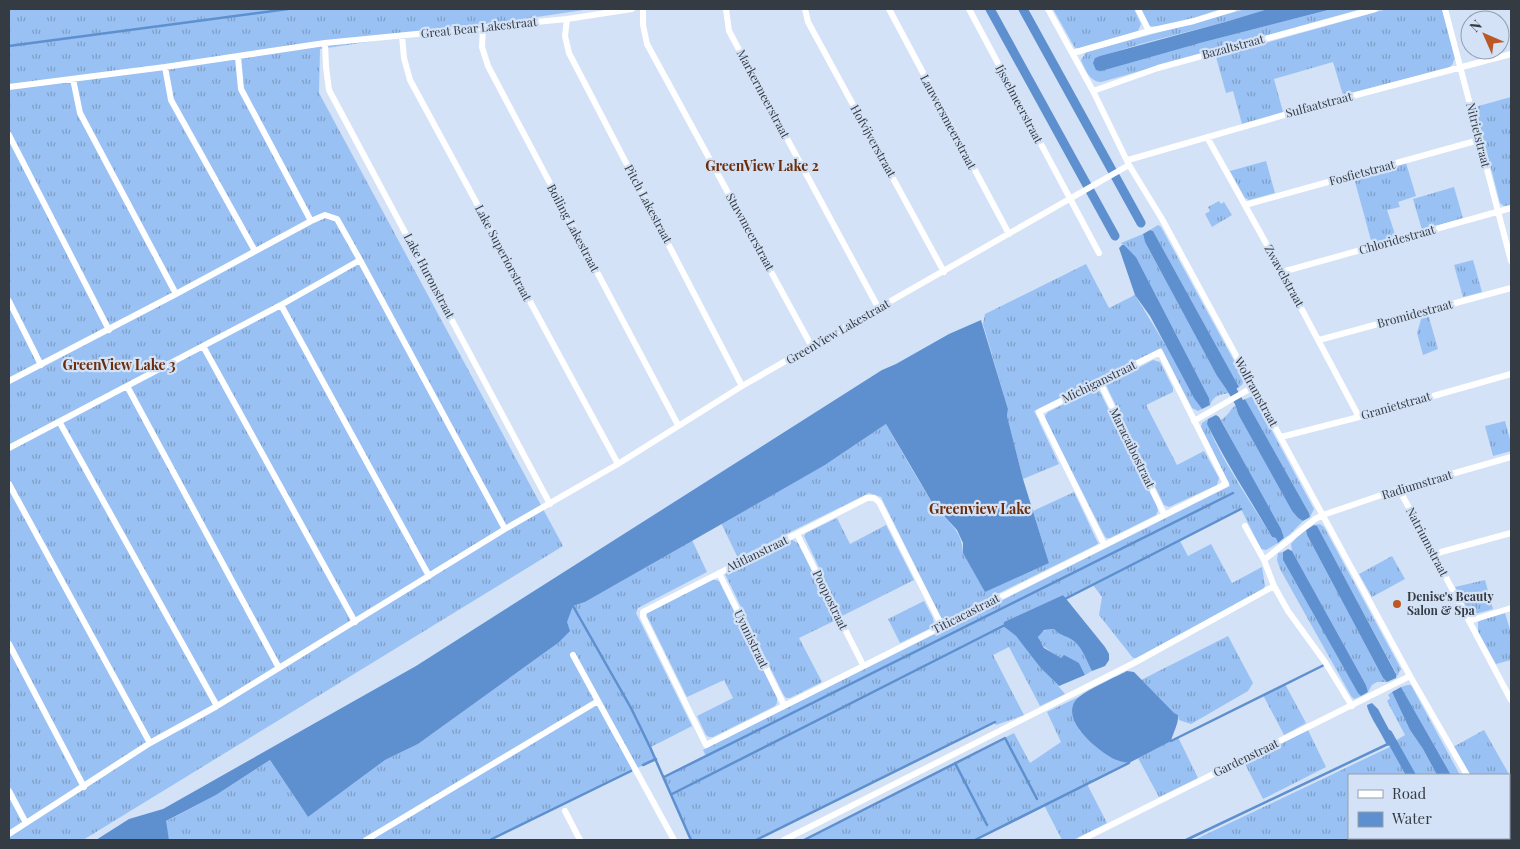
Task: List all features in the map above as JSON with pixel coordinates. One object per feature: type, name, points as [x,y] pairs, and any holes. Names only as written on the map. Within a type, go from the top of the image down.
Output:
[{"type":"street","name":"Great Bear Lakestraat","points":[[9,87],[165,68],[325,43],[567,19],[632,9]]},
{"type":"street","name":"Stuwmeerstraat","points":[[643,9],[643,25],[647,44],[812,347]]},
{"type":"street","name":"Markermeerstraat","points":[[726,9],[729,31],[878,309]]},
{"type":"street","name":"Hofvijverstraat","points":[[805,9],[808,22],[944,272]]},
{"type":"street","name":"Lauwersmeerstraat","points":[[889,9],[1009,234]]},
{"type":"street","name":"Ijsselmeerstraat","points":[[969,9],[1098,253]]},
{"type":"street","name":"Wolframstraat","points":[[1048,9],[1093,91],[1128,164],[1162,219],[1410,676],[1466,774]]},
{"type":"street","points":[[1138,9],[1149,31]]},
{"type":"street","points":[[1073,53],[1234,9]]},
{"type":"street","name":"Bazaltstraat","points":[[1093,91],[1158,68],[1375,9]]},
{"type":"street","name":"Nitrietstraat","points":[[1445,9],[1511,261]]},
{"type":"street","name":"Pitch Lakestraat","points":[[567,19],[565,36],[569,53],[742,386]]},
{"type":"street","name":"Boiling Lakestraat","points":[[483,27],[482,47],[488,66],[678,425]]},
{"type":"street","name":"Lake Superiorstraat","points":[[402,36],[404,58],[410,80],[618,464]]},
{"type":"street","name":"Lake Huronstraat","points":[[325,43],[329,90],[550,504]]},
{"type":"street","name":"Sulfaatstraat","points":[[1128,164],[1207,137],[1511,54]]},
{"type":"street","points":[[238,57],[241,89],[311,221]]},
{"type":"street","points":[[165,68],[171,100],[255,251]]},
{"type":"street","points":[[73,79],[80,113],[176,294]]},
{"type":"street","points":[[9,135],[109,330]]},
{"type":"street","name":"Zwavelstraat","points":[[1207,137],[1319,340],[1359,417]]},
{"type":"street","name":"Fosfietstraat","points":[[1245,205],[1479,140]]},
{"type":"street","name":"GreenView Lakestraat","points":[[9,834],[150,743],[217,706],[505,529],[618,464],[742,386],[1070,200],[1128,164]]},
{"type":"street","name":"Chloridestraat","points":[[1282,272],[1511,208]]},
{"type":"street","points":[[9,382],[325,215],[337,219],[505,529]]},
{"type":"street","points":[[9,448],[60,423],[282,305],[360,260]]},
{"type":"street","name":"Bromidestraat","points":[[1319,340],[1511,288]]},
{"type":"street","points":[[9,301],[41,365]]},
{"type":"street","points":[[282,305],[429,576]]},
{"type":"street","points":[[203,346],[355,622]]},
{"type":"street","name":"Michiganstraat","points":[[1104,544],[1039,412],[1160,352],[1226,484]]},
{"type":"street","name":"Granietstraat","points":[[1281,437],[1511,374]]},
{"type":"street","name":"Maracaibostraat","points":[[1100,382],[1164,514]]},
{"type":"street","points":[[127,386],[279,668]]},
{"type":"street","points":[[1194,421],[1253,387]]},
{"type":"street","points":[[60,423],[217,706]]},
{"type":"street","name":"Radiumstraat","points":[[1264,560],[1302,528],[1323,515],[1399,489],[1511,457]]},
{"type":"street","points":[[9,484],[150,743]]},
{"type":"street","name":"Titicacastraat","points":[[706,745],[1226,484]]},
{"type":"street","name":"Natriumstraat","points":[[1399,489],[1511,700]]},
{"type":"street","name":"Atitlanstraat","points":[[706,745],[643,618],[642,612],[718,573],[867,498],[874,498],[879,502],[942,626]]},
{"type":"street","points":[[1245,526],[1264,560],[1274,586],[1288,611],[1325,662],[1352,706]]},
{"type":"street","points":[[1434,556],[1441,552],[1511,533]]},
{"type":"street","name":"Poopostraat","points":[[797,534],[863,666]]},
{"type":"street","name":"Uyunistraat","points":[[718,573],[784,705]]},
{"type":"street","points":[[784,840],[1134,663],[1274,586]]},
{"type":"street","points":[[1469,621],[1511,608]]},
{"type":"street","points":[[9,644],[84,787]]},
{"type":"street","points":[[573,655],[674,840]]},
{"type":"street","name":"Gardenstraat","points":[[1081,840],[1410,676]]},
{"type":"street","points":[[366,840],[598,701]]},
{"type":"street","points":[[9,791],[26,823]]},
{"type":"street","points":[[565,811],[580,840]]},
{"type":"green space","points":[[9,9],[590,9],[320,49],[319,93],[563,546],[83,840],[9,840]]},
{"type":"green space","points":[[1053,9],[1134,9],[1141,24],[1138,31],[1075,48]]},
{"type":"green space","points":[[1140,9],[1221,9],[1174,23],[1149,26]]},
{"type":"green space","points":[[1246,9],[1268,9],[1095,58],[1200,43],[1332,9],[1361,9],[1101,82],[1091,77],[1081,60],[1086,52]]},
{"type":"green space","points":[[1387,9],[1442,9],[1455,58],[1452,65],[1448,68],[1343,95],[1333,62],[1274,79],[1283,112],[1242,124],[1233,91],[1226,93],[1216,57]]},
{"type":"green space","points":[[1511,97],[1511,205],[1504,206],[1500,203],[1475,107]]},
{"type":"green space","points":[[1266,161],[1275,193],[1249,200],[1245,198],[1230,171]]},
{"type":"green space","points":[[1406,163],[1416,196],[1398,202],[1400,207],[1387,210],[1396,237],[1372,244],[1354,178]]},
{"type":"green space","points":[[1454,187],[1463,218],[1422,230],[1413,199]]},
{"type":"green space","points":[[1219,201],[1221,204],[1224,202],[1232,215],[1212,227],[1205,214],[1210,211],[1208,207]]},
{"type":"green space","points":[[1158,225],[1161,227],[1244,379],[1239,387],[1153,231],[1150,230]]},
{"type":"green space","points":[[1143,234],[1145,242],[1217,376],[1229,393],[1215,397],[1210,405],[1209,398],[1136,257],[1121,243]]},
{"type":"green space","points":[[1473,260],[1482,292],[1463,297],[1454,265]]},
{"type":"green space","points":[[1086,264],[1109,308],[1135,295],[1202,409],[1198,411],[1192,408],[1161,348],[1034,411],[1059,464],[1023,479],[1007,416],[1008,409],[983,324],[985,314]]},
{"type":"green space","points":[[1428,314],[1438,349],[1423,355],[1417,333],[1422,316]]},
{"type":"green space","points":[[1153,360],[1160,362],[1173,388],[1173,392],[1146,405],[1177,465],[1204,451],[1219,478],[1217,485],[1169,507],[1164,505],[1106,385]]},
{"type":"green space","points":[[1094,389],[1100,392],[1158,511],[1156,515],[1110,538],[1106,538],[1103,533],[1045,416],[1048,412]]},
{"type":"green space","points":[[1253,396],[1314,509],[1310,517],[1245,399]]},
{"type":"green space","points":[[1237,404],[1238,414],[1292,511],[1303,521],[1284,538],[1221,420]]},
{"type":"green space","points":[[1208,419],[1209,428],[1224,458],[1272,537],[1276,538],[1278,543],[1266,550],[1261,549],[1241,509],[1180,541],[1188,556],[1211,544],[1232,583],[1262,567],[1265,586],[1262,591],[1136,658],[1133,658],[1099,615],[1102,597],[1093,585],[1065,599],[1063,595],[1004,622],[1003,626],[1016,636],[1065,694],[1040,706],[1009,647],[993,655],[1024,715],[996,725],[994,722],[756,840],[691,840],[664,777],[706,756],[703,750],[1230,486],[1201,427],[1202,423]]},
{"type":"green space","points":[[1505,421],[1511,443],[1511,451],[1493,456],[1485,426]]},
{"type":"green space","points":[[886,424],[932,502],[956,530],[962,544],[963,553],[1049,563],[1033,511],[1074,492],[1098,543],[947,619],[941,618],[881,497],[869,493],[738,558],[721,523],[825,465]]},
{"type":"green space","points":[[837,518],[850,544],[886,525],[914,580],[842,616],[804,536],[806,533]]},
{"type":"green space","points":[[1320,524],[1324,527],[1401,669],[1396,678],[1396,673],[1317,527],[1314,525]]},
{"type":"green space","points":[[1306,530],[1383,678],[1387,682],[1377,682],[1372,685],[1368,692],[1366,685],[1292,551],[1291,544]]},
{"type":"green space","points":[[692,540],[707,572],[638,608],[636,613],[692,726],[651,747],[656,759],[490,840],[169,840],[165,822],[216,795],[270,760],[308,817],[385,760],[418,744],[558,643],[573,606],[585,602]]},
{"type":"green space","points":[[792,540],[798,543],[836,620],[799,638],[822,682],[790,698],[786,698],[725,574],[727,571]]},
{"type":"green space","points":[[1283,552],[1283,560],[1361,696],[1354,699],[1351,696],[1280,569],[1277,560],[1278,553]]},
{"type":"green space","points":[[1392,556],[1405,579],[1372,597],[1359,574]]},
{"type":"green space","points":[[712,579],[719,581],[777,698],[777,703],[775,706],[713,737],[709,737],[706,735],[697,716],[733,698],[724,680],[687,697],[647,613]]},
{"type":"green space","points":[[1485,580],[1493,609],[1475,614],[1470,613],[1455,587]]},
{"type":"green space","points":[[924,601],[933,618],[933,627],[900,643],[888,619]]},
{"type":"green space","points":[[1505,613],[1511,633],[1511,660],[1496,664],[1478,632],[1478,622]]},
{"type":"green space","points":[[1054,629],[1078,645],[1092,671],[1085,675],[1079,663],[1059,657],[1043,645],[1038,637],[1040,633],[1045,630]]},
{"type":"green space","points":[[1228,636],[1253,683],[1248,691],[1191,724],[1179,720],[1178,715],[1174,714],[1141,680]]},
{"type":"green space","points":[[1285,684],[1306,723],[1284,735],[1263,695]]},
{"type":"green space","points":[[1411,685],[1459,774],[1450,774],[1401,687]]},
{"type":"green space","points":[[1392,692],[1410,730],[1436,774],[1348,774],[1348,839],[1472,840],[1194,840],[1394,745],[1395,741],[1405,735],[1387,701],[1390,698],[1388,695]]},
{"type":"green space","points":[[1085,694],[1077,699],[1079,730],[1108,754],[1129,763],[1087,784],[1107,823],[1073,840],[1062,840],[1044,805],[975,840],[804,840],[1014,733],[1030,763],[1061,742],[1047,712]]},
{"type":"green space","points":[[1308,730],[1326,767],[1263,799],[1244,762]]},
{"type":"green space","points":[[1484,730],[1509,774],[1468,774],[1453,747]]},
{"type":"green space","points":[[1178,737],[1198,778],[1159,797],[1138,758]]},
{"type":"water","points":[[1268,9],[1332,9],[1101,71],[1096,70],[1093,63],[1095,58],[1100,56]]},
{"type":"water","points":[[1150,230],[1153,231],[1239,387],[1229,393],[1217,376],[1145,242],[1143,234]]},
{"type":"water","points":[[1122,245],[1136,257],[1209,398],[1210,405],[1202,409],[1194,398],[1150,316],[1135,295],[1119,248]]},
{"type":"water","points":[[981,320],[1008,409],[1007,416],[1023,479],[1049,563],[985,592],[963,553],[963,543],[957,530],[933,504],[886,424],[825,465],[585,602],[573,606],[567,622],[570,631],[558,643],[418,744],[385,760],[308,817],[270,760],[216,795],[166,821],[169,840],[96,840],[129,819],[163,809],[416,666],[882,370],[949,334]]},
{"type":"water","points":[[1245,399],[1309,513],[1310,517],[1303,521],[1292,511],[1238,414],[1237,404]]},
{"type":"water","points":[[1216,415],[1219,417],[1281,529],[1284,538],[1278,543],[1276,538],[1272,537],[1238,481],[1207,424],[1208,419]]},
{"type":"water","points":[[1314,525],[1317,526],[1396,674],[1396,678],[1387,682],[1383,678],[1307,535],[1306,530]]},
{"type":"water","points":[[1288,549],[1292,551],[1366,685],[1368,692],[1361,696],[1283,560],[1283,552]]},
{"type":"water","points":[[1063,595],[1105,647],[1109,654],[1109,660],[1105,666],[1092,671],[1083,652],[1075,642],[1054,629],[1044,630],[1038,637],[1044,648],[1061,658],[1064,655],[1079,663],[1085,675],[1059,686],[1040,667],[1016,636],[1003,626],[1004,622]]},
{"type":"water","points":[[1127,671],[1134,672],[1178,715],[1177,725],[1171,741],[1129,763],[1114,759],[1090,742],[1077,725],[1072,708],[1080,696]]},
{"type":"water","points":[[1401,687],[1450,774],[1436,774],[1410,730],[1392,692]]},
{"type":"water","points":[[1372,703],[1378,709],[1395,741],[1388,746],[1368,708],[1367,705]]},
{"type":"waterway","points":[[9,46],[288,9]]},
{"type":"waterway","points":[[990,9],[1115,236]]},
{"type":"waterway","points":[[1023,9],[1141,223]]},
{"type":"waterway","points":[[1227,381],[1244,411]]},
{"type":"waterway","points":[[664,777],[1233,493]]},
{"type":"waterway","points":[[1065,599],[1241,509]]},
{"type":"waterway","points":[[573,606],[631,708],[691,840]]},
{"type":"waterway","points":[[672,794],[1003,626]]},
{"type":"waterway","points":[[1171,741],[1324,665]]},
{"type":"waterway","points":[[756,840],[995,722]]},
{"type":"waterway","points":[[1388,734],[1410,774]]},
{"type":"waterway","points":[[804,840],[1005,738],[1037,799]]},
{"type":"waterway","points":[[1186,840],[1390,743]]},
{"type":"waterway","points":[[643,765],[656,759]]},
{"type":"waterway","points":[[955,763],[987,825]]},
{"type":"waterway","points":[[975,840],[1129,763]]},
{"type":"waterway","points":[[490,840],[631,771]]},
{"type":"place","name":"Denise's Beauty Salon & Spa","points":[[1397,604]]},
{"type":"district","name":"GreenView Lake 2","points":[[762,166]]},
{"type":"district","name":"GreenView Lake 3","points":[[119,365]]},
{"type":"district","name":"Greenview Lake","points":[[980,509]]}]
